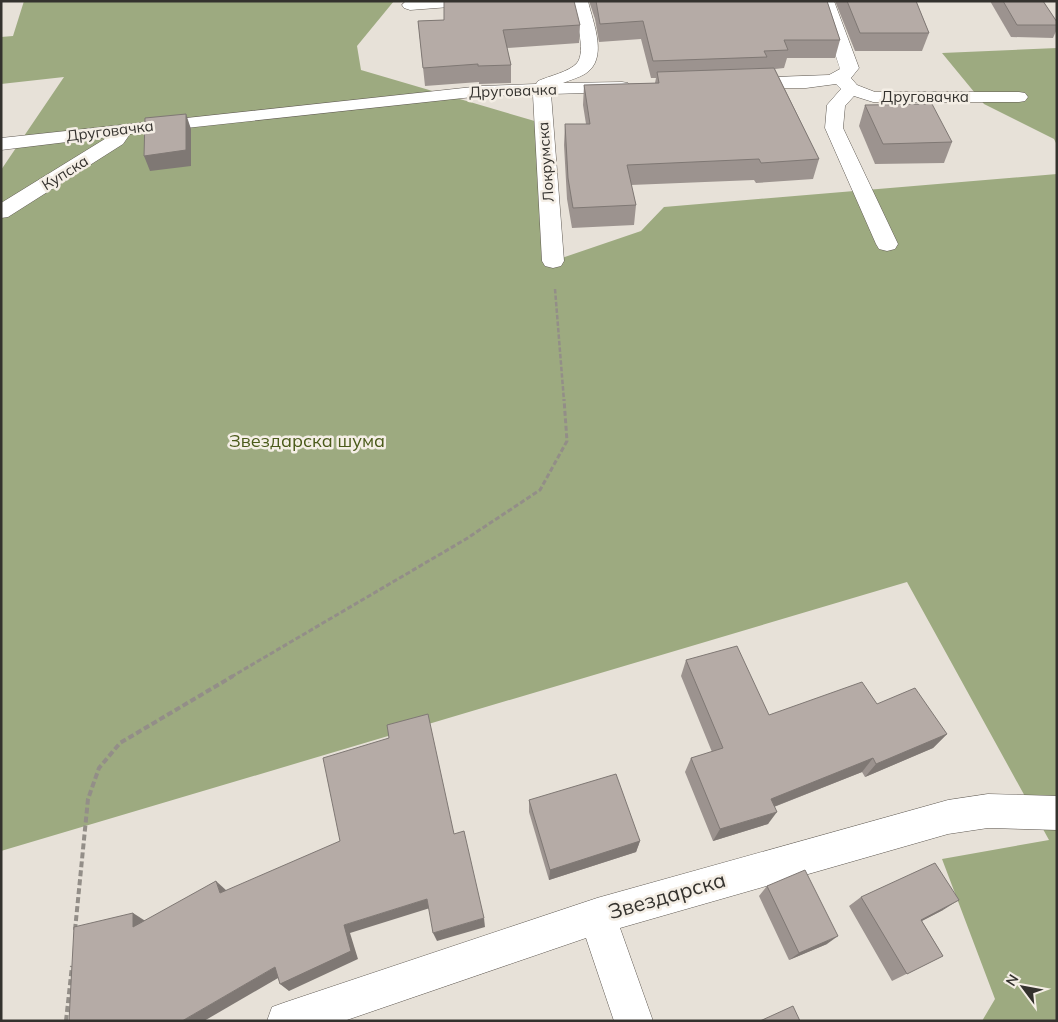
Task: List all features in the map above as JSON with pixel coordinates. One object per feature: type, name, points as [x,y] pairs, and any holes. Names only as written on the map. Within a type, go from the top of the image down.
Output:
[{"type":"street","points":[[410,5],[463,1]]},
{"type":"street","points":[[542,90],[544,85],[579,70],[587,63],[590,45],[580,1]]},
{"type":"street","points":[[826,1],[850,68],[836,106],[834,128],[886,244]]},
{"type":"street","name":"Друговачка","points":[[727,84],[824,80],[846,83],[873,97],[1019,97]]},
{"type":"street","name":"Друговачка","points":[[1,144],[482,91],[639,87]]},
{"type":"street","name":"Локрумска","points":[[542,90],[553,261]]},
{"type":"street","name":"Купска","points":[[1,212],[116,140],[124,129]]},
{"type":"street","name":"Звездарска","points":[[286,1021],[597,916],[948,817],[988,811],[1057,813]]},
{"type":"street","points":[[597,916],[634,1021]]},
{"type":"path","points":[[75,934],[88,799],[99,768],[120,743],[466,539],[540,490],[567,441],[553,261]]},
{"type":"path","points":[[66,1021],[72,963]]},
{"type":"green space","name":"Звездарска шума","points":[[24,1],[394,1],[357,46],[361,70],[538,122],[553,261],[641,231],[664,207],[1057,174],[1057,1021],[982,1021],[995,999],[942,859],[1049,840],[907,582],[1,851],[1,170],[64,77],[1,84],[1,37],[13,36]]},
{"type":"green space","points":[[1057,48],[1057,145],[1054,139],[984,104],[942,53]]},
{"type":"building","points":[[444,1],[574,1],[580,25],[503,30],[511,65],[478,66],[478,64],[423,68],[418,21],[444,20]]},
{"type":"building","points":[[596,1],[827,1],[840,40],[784,40],[788,50],[764,51],[767,57],[653,61],[643,21],[600,24]]},
{"type":"building","points":[[847,1],[916,1],[929,33],[860,33]]},
{"type":"building","points":[[1003,1],[1043,1],[1057,22],[1057,25],[1017,25]]},
{"type":"building","points":[[774,68],[819,159],[761,163],[759,159],[627,165],[636,205],[573,208],[568,178],[565,124],[590,124],[584,85],[659,83],[657,72]]},
{"type":"building","points":[[932,104],[952,142],[883,144],[865,105]]},
{"type":"building","points":[[186,114],[186,150],[144,156],[145,118]]},
{"type":"building","points":[[737,646],[769,715],[862,682],[877,704],[915,688],[947,734],[876,764],[873,758],[771,799],[777,812],[720,829],[691,758],[723,748],[686,660]]},
{"type":"building","points":[[428,714],[454,834],[464,831],[484,918],[433,933],[427,899],[344,925],[351,951],[280,984],[275,967],[182,1021],[69,1021],[74,927],[133,913],[133,927],[216,881],[220,893],[340,841],[323,758],[389,738],[387,725]]},
{"type":"building","points":[[616,774],[640,841],[550,870],[529,800]]},
{"type":"building","points":[[935,863],[959,900],[921,920],[943,956],[907,974],[861,897]]},
{"type":"building","points":[[805,870],[838,936],[799,953],[767,886]]},
{"type":"building","points":[[793,1006],[800,1021],[760,1021]]}]
